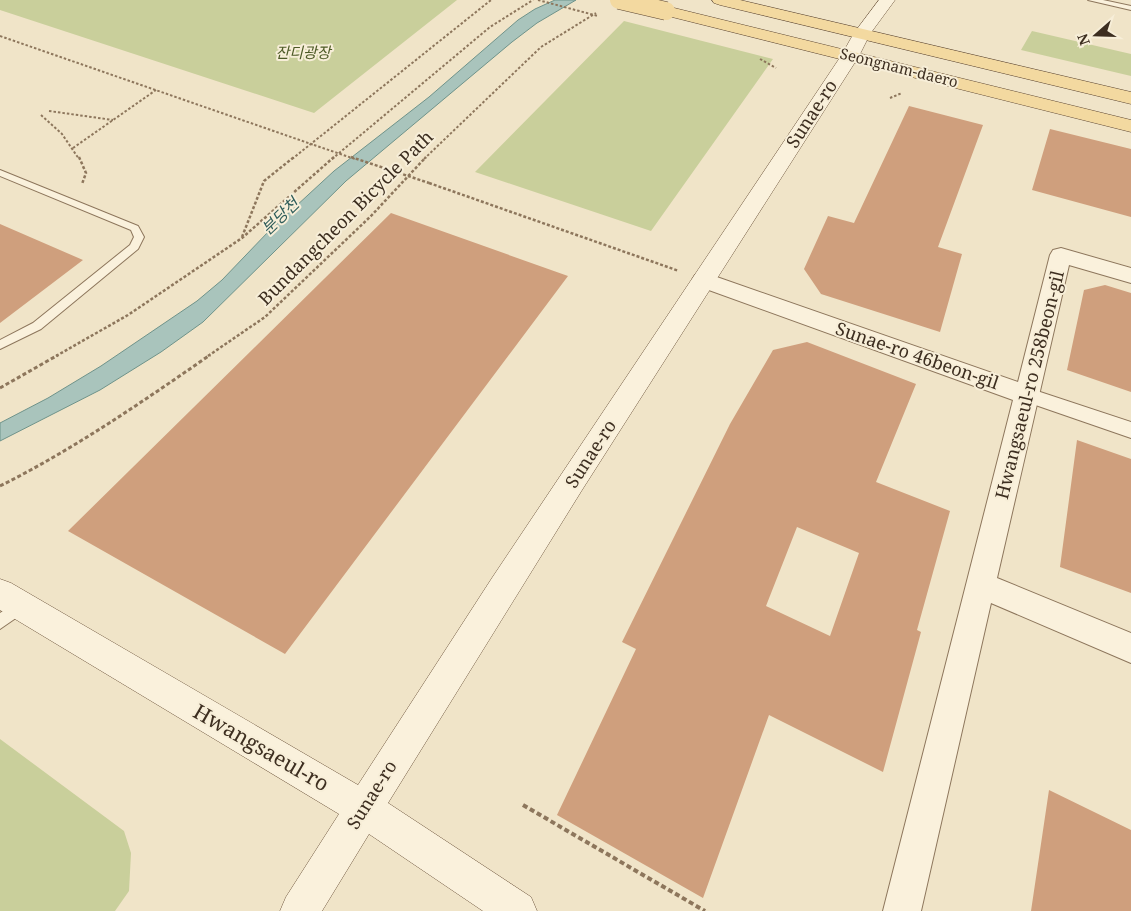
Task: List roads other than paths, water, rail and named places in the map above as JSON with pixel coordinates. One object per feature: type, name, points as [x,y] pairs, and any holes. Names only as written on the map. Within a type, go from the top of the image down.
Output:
[{"type":"main road","name":"Seongnam-daero","points":[[620,0],[666,11],[856,45],[1131,98]]},
{"type":"main road","name":"Seongnam-daero","points":[[720,0],[856,45],[1131,126]]},
{"type":"main road","name":"Sunae-ro","points":[[300,911],[363,808],[703,280],[887,0]]},
{"type":"main road","name":"Hwangsaeul-ro","points":[[7,607],[363,808],[517,911]]},
{"type":"street","name":"Hwangsaeul-ro 258beon-gil","points":[[902,911],[1061,255],[1131,276]]},
{"type":"street","name":"Sunae-ro 46beon-gil","points":[[703,280],[1131,430]]},
{"type":"street","points":[[982,585],[1131,648]]},
{"type":"lane","points":[[1092,0],[1131,8]]},
{"type":"lane","points":[[0,173],[135,228],[139,237],[134,247],[37,326],[0,345]]},
{"type":"water","points":[[555,0],[576,0],[537,23],[512,42],[346,181],[203,322],[161,352],[100,390],[0,441],[0,423],[48,398],[101,366],[197,301],[222,280],[269,231],[334,171],[429,97],[518,20],[535,9]]},
{"type":"park label","name":"잔디광장","points":[[303,53]]},
{"type":"water label","name":"분당천","points":[[280,216]]}]
